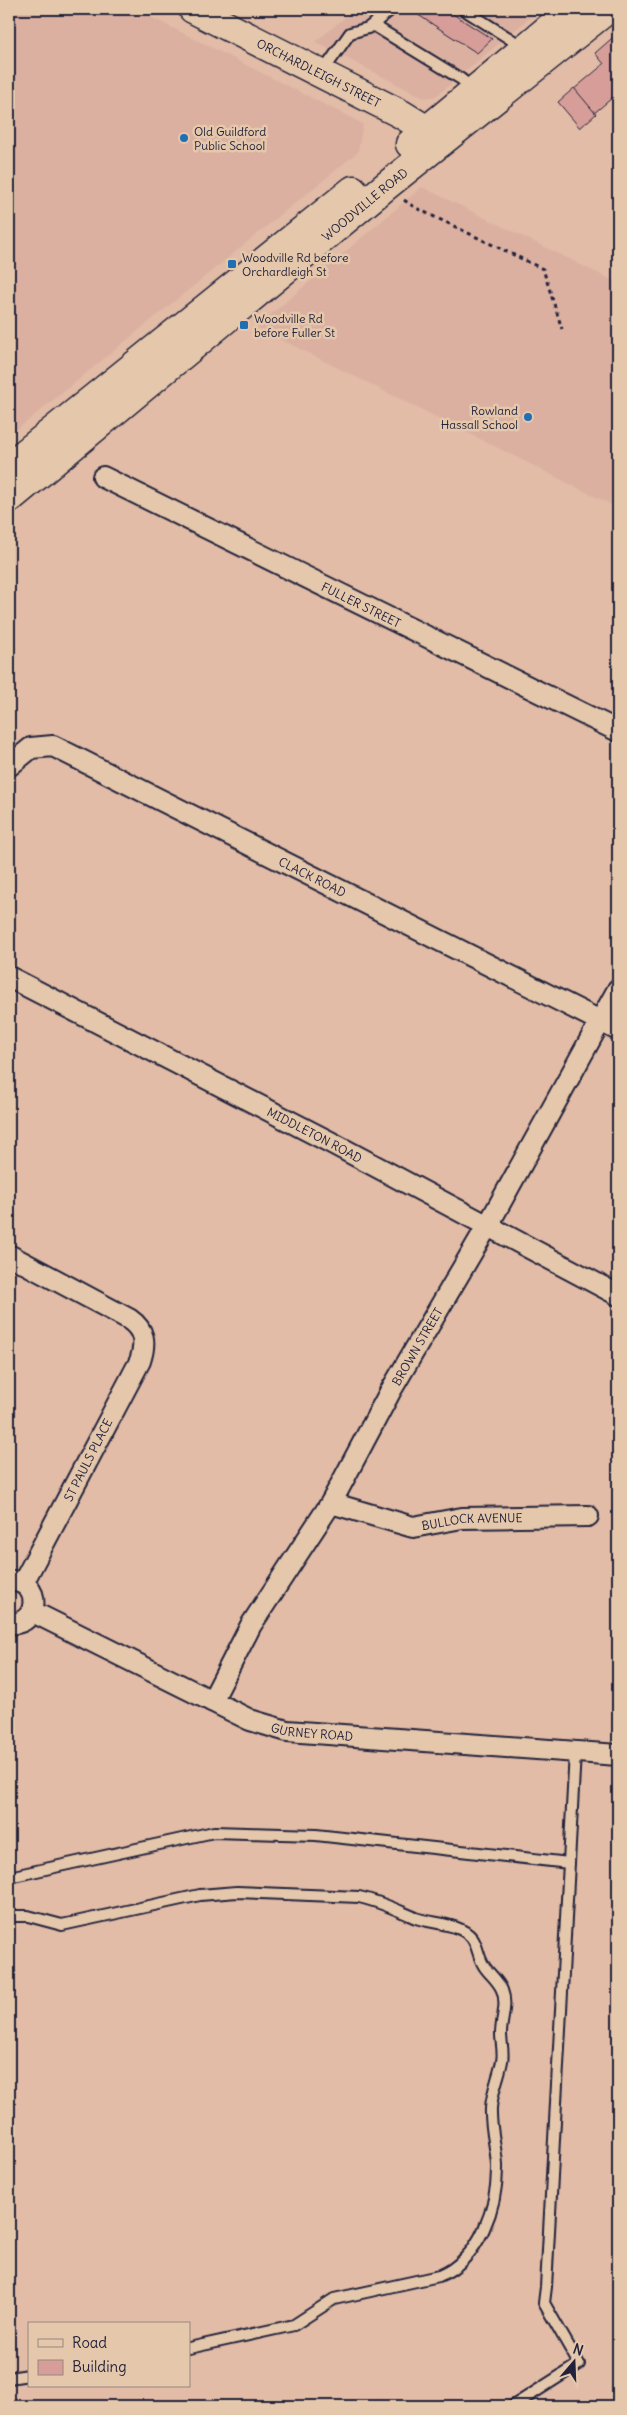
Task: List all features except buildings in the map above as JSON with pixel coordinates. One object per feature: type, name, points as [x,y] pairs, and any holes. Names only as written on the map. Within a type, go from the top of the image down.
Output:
[{"type":"main road","name":"ORCHARDLEIGH STREET","points":[[193,9],[401,114],[434,136]]},
{"type":"main road","name":"WOODVILLE ROAD","points":[[9,499],[434,136],[467,85],[517,43],[572,9]]},
{"type":"main road","name":"WOODVILLE ROAD","points":[[9,466],[434,136],[608,9]]},
{"type":"street","name":"FULLER STREET","points":[[103,477],[618,731]]},
{"type":"street","name":"CLACK ROAD","points":[[9,766],[31,748],[53,746],[610,1026]]},
{"type":"street","name":"MIDDLETON ROAD","points":[[9,977],[321,1137],[618,1295]]},
{"type":"street","name":"BROWN STREET","points":[[212,1701],[251,1625],[331,1503],[390,1392],[487,1226],[610,1026],[618,989]]},
{"type":"street","name":"ST PAULS PLACE","points":[[9,1255],[129,1318],[140,1327],[151,1331],[140,1361],[16,1582]]},
{"type":"street","name":"BULLOCK AVENUE","points":[[331,1503],[413,1527],[462,1518],[588,1516]]},
{"type":"street","points":[[9,1623],[23,1622],[32,1612],[35,1599],[28,1587],[16,1582]]},
{"type":"street","name":"GURNEY ROAD","points":[[32,1612],[250,1720],[288,1731],[618,1755]]},
{"type":"lane","points":[[322,74],[350,33],[373,25],[392,9]]},
{"type":"lane","points":[[463,9],[517,43]]},
{"type":"lane","points":[[373,25],[467,85]]},
{"type":"lane","points":[[513,2406],[579,2364],[544,2304],[575,1752]]},
{"type":"lane","points":[[9,1877],[214,1832],[316,1835],[569,1863]]},
{"type":"lane","points":[[9,1916],[28,1916],[62,1925],[200,1895],[237,1892],[359,1897],[468,1934],[476,1944],[484,1966],[499,1983],[502,1990],[505,2005],[501,2035],[503,2058],[494,2086],[491,2108],[497,2163],[496,2184],[485,2226],[466,2258],[450,2271],[439,2276],[334,2298],[294,2325],[190,2348]]},
{"type":"lane","points":[[9,2378],[28,2375]]},
{"type":"path","points":[[404,200],[414,207],[543,269],[562,328]]},
{"type":"shaded area","name":"Old Guildford Public School","points":[[9,9],[135,9],[363,124],[358,152],[9,436]]},
{"type":"shaded area","points":[[355,9],[540,9],[436,96],[424,98],[315,42]]},
{"type":"shaded area","name":"Rowland Hassall School","points":[[422,187],[618,283],[618,508],[256,327]]},
{"type":"place","name":"Old Guildford Public School","points":[[184,138]]},
{"type":"place","name":"Woodville Rd before Orchardleigh St","points":[[232,264]]},
{"type":"place","name":"Woodville Rd before Fuller St","points":[[244,325]]},
{"type":"place","name":"Rowland Hassall School","points":[[528,417]]}]
